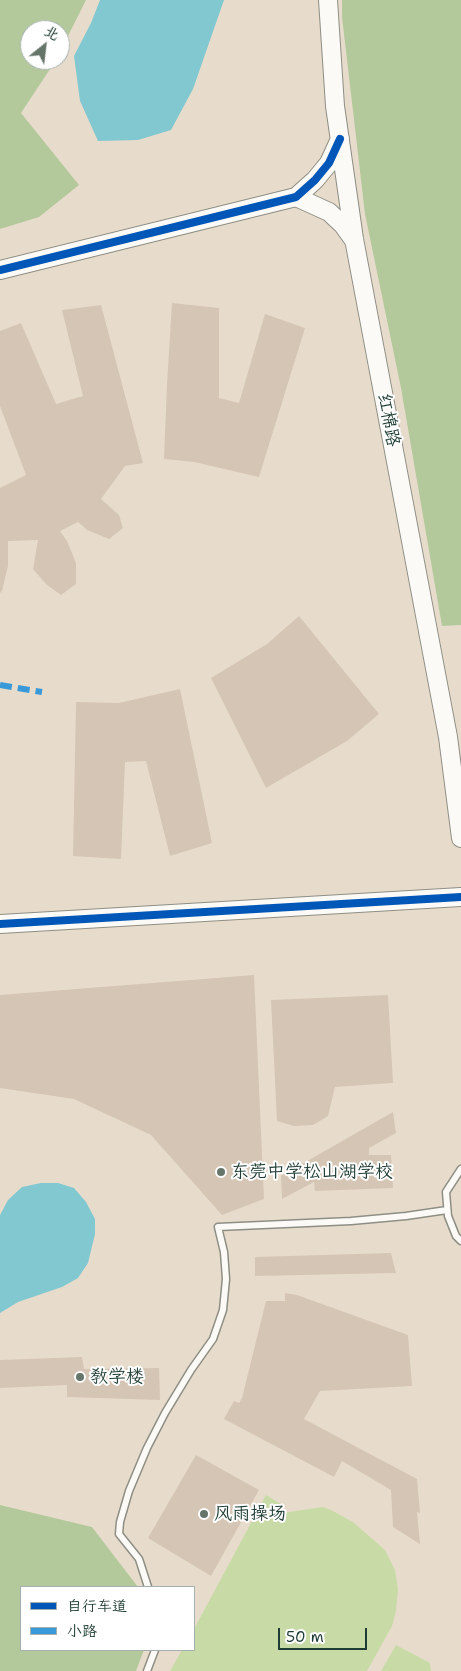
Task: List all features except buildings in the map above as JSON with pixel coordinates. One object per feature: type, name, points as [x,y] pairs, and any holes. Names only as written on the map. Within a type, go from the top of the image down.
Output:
[{"type":"street","name":"红棉路","points":[[328,0],[335,106],[354,239],[448,737],[461,838]]},
{"type":"street","points":[[0,270],[296,197],[315,180],[329,163],[340,139]]},
{"type":"street","points":[[296,197],[329,212],[354,239]]},
{"type":"street","points":[[0,924],[461,898]]},
{"type":"lane","points":[[461,1170],[446,1192],[447,1210],[456,1236],[461,1241]]},
{"type":"lane","points":[[148,1586],[139,1559],[119,1534],[120,1522],[129,1491],[146,1448],[182,1384],[213,1340],[223,1310],[226,1280],[224,1252],[218,1227],[351,1221],[447,1210]]},
{"type":"lane","points":[[147,1671],[155,1651]]},
{"type":"green space","points":[[0,0],[86,0],[70,32],[70,20],[20,20],[20,70],[49,70],[21,113],[79,185],[39,217],[0,229]]},
{"type":"green space","points":[[342,0],[461,0],[461,625],[442,626],[401,388],[365,214],[342,17]]},
{"type":"green space","points":[[266,1495],[284,1507],[283,1513],[322,1507],[353,1522],[385,1550],[395,1570],[398,1589],[396,1611],[392,1626],[367,1671],[170,1671],[181,1651],[195,1651],[195,1627]]},
{"type":"green space","points":[[0,1505],[92,1527],[137,1586],[20,1586],[20,1651],[144,1651],[136,1671],[0,1671]]},
{"type":"green space","points":[[396,1645],[430,1663],[431,1671],[381,1671]]},
{"type":"water","points":[[100,0],[224,0],[193,89],[171,130],[138,140],[98,141],[80,101],[74,56],[91,23]]},
{"type":"water","points":[[41,1183],[58,1183],[74,1188],[86,1202],[95,1219],[95,1234],[88,1263],[78,1278],[62,1287],[18,1302],[0,1313],[0,1215],[8,1200],[22,1187]]},
{"type":"marked path","points":[[0,685],[42,692]]},
{"type":"cycle path","points":[[0,270],[296,197],[315,180],[329,163],[340,139]]},
{"type":"cycle path","points":[[0,924],[461,897]]},
{"type":"place","name":"东莞中学松山湖学校","points":[[221,1172]]},
{"type":"place","name":"教学楼","points":[[80,1377]]},
{"type":"place","name":"风雨操场","points":[[204,1514]]}]
